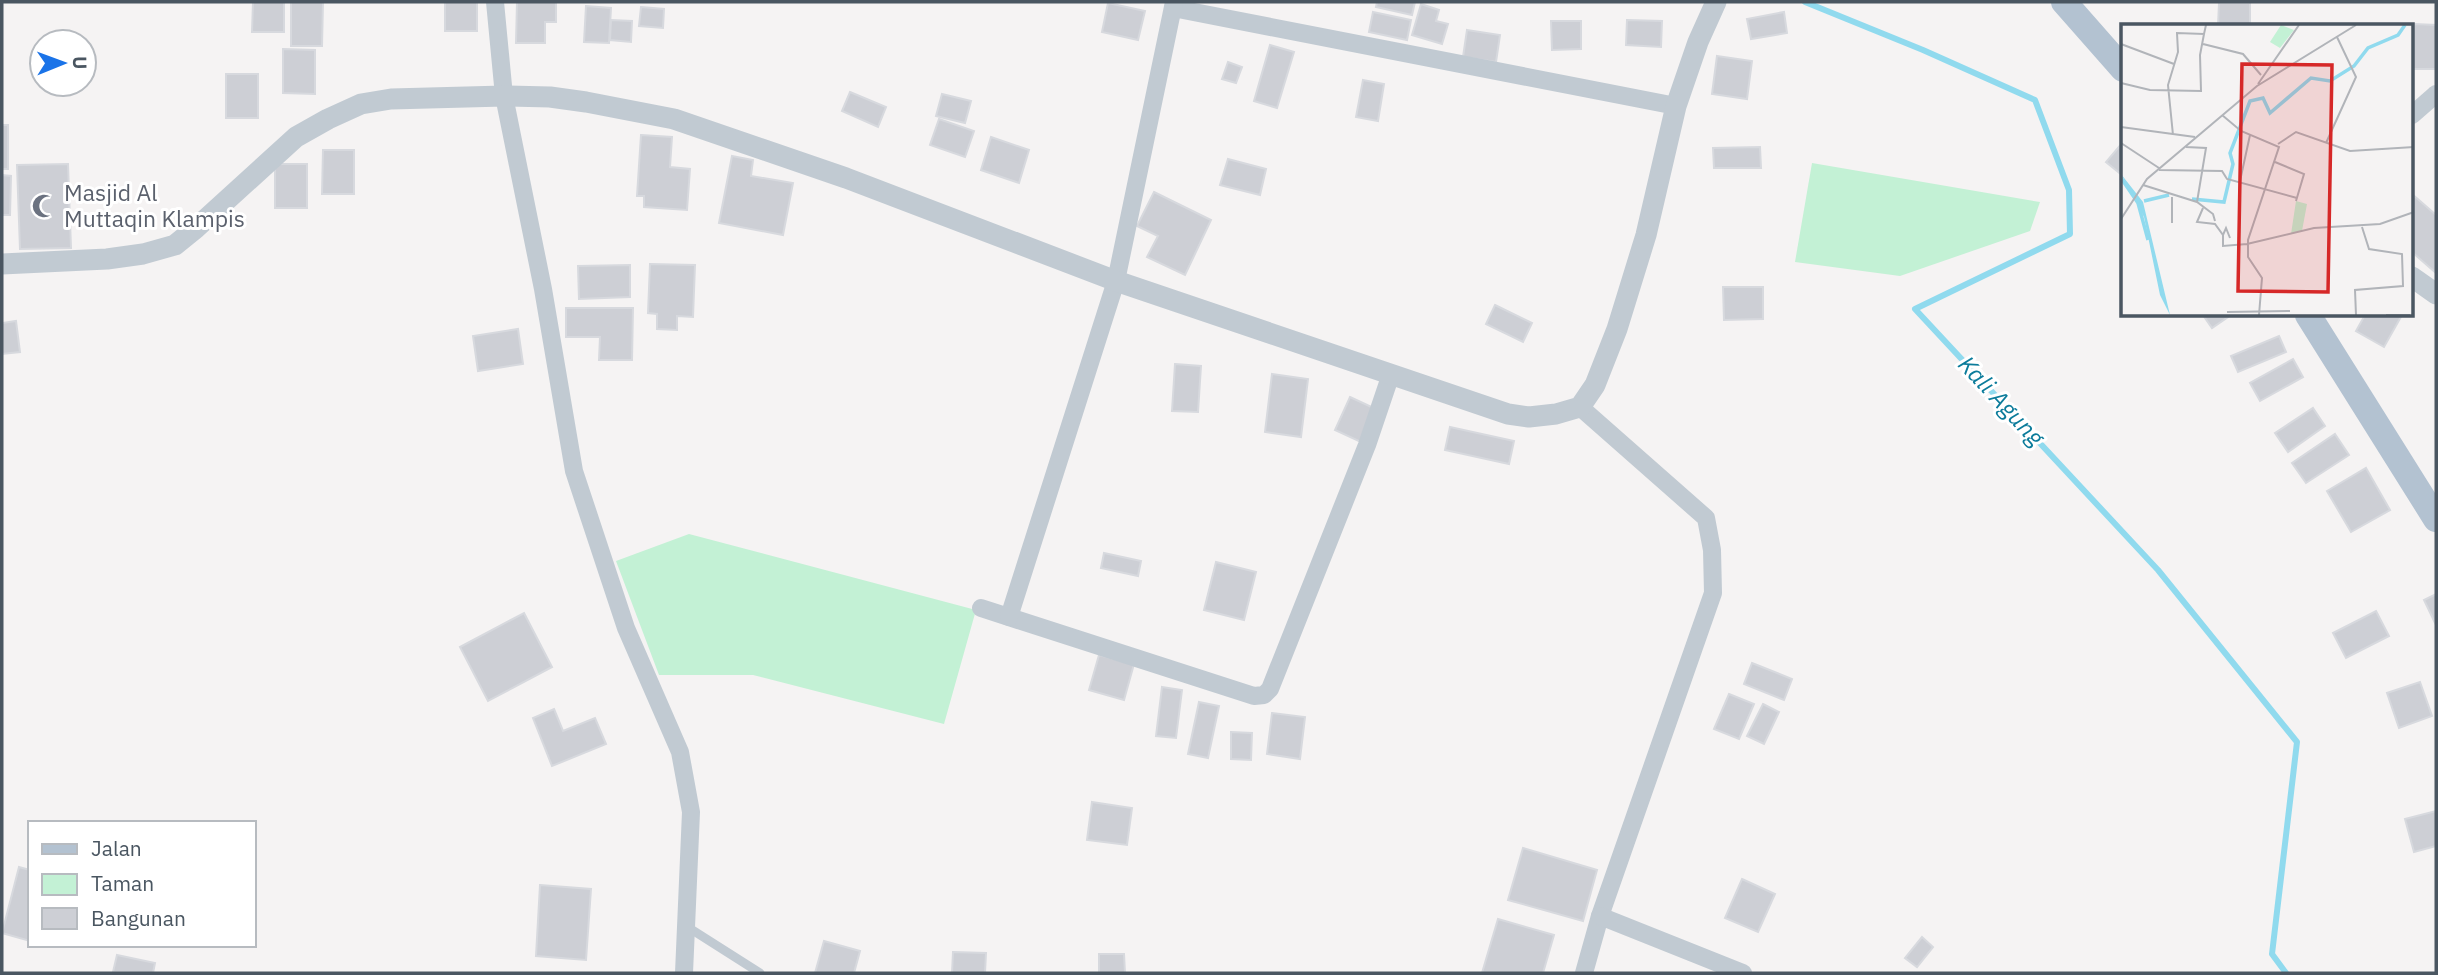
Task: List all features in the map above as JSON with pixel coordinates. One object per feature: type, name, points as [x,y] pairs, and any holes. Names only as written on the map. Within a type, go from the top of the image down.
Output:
[{"type":"main road","points":[[2064,2],[2121,67]]},
{"type":"main road","points":[[2309,317],[2436,519]]},
{"type":"street","points":[[495,2],[505,96],[543,289],[574,471],[625,628],[680,752],[691,812],[684,973]]},
{"type":"street","points":[[2,264],[107,259],[143,254],[175,245],[296,137],[361,104],[391,99],[505,96],[586,102],[674,119],[846,178],[1116,281],[1508,414],[1529,417],[1556,414],[1580,407],[1595,385],[1617,329],[1646,235],[1676,106],[1698,42],[1716,2]]},
{"type":"street","points":[[1009,617],[1116,281],[1173,5],[1676,106]]},
{"type":"street","points":[[2414,113],[2436,94]]},
{"type":"street","points":[[2414,278],[2436,295]]},
{"type":"street","points":[[981,608],[1254,696],[1264,695],[1270,689],[1367,445],[1391,374]]},
{"type":"street","points":[[1580,407],[1706,518],[1712,550],[1713,593],[1600,916],[1584,973]]},
{"type":"street","points":[[1600,916],[1743,973]]},
{"type":"lane","points":[[684,925],[760,973]]},
{"type":"green space","points":[[1812,163],[2040,202],[2030,231],[1900,276],[1795,262]]},
{"type":"green space","points":[[689,534],[976,610],[944,724],[753,675],[659,675],[616,561]]},
{"type":"building","points":[[253,2],[284,2],[284,32],[252,32]]},
{"type":"building","points":[[291,2],[323,2],[322,46],[291,46]]},
{"type":"building","points":[[445,2],[477,2],[477,31],[445,31]]},
{"type":"building","points":[[517,2],[556,2],[556,22],[545,22],[545,43],[516,43]]},
{"type":"building","points":[[1377,2],[1415,2],[1412,15],[1376,7]]},
{"type":"building","points":[[1108,3],[1145,11],[1138,40],[1102,32]]},
{"type":"building","points":[[2219,3],[2250,3],[2250,24],[2218,24]]},
{"type":"building","points":[[1421,4],[1439,10],[1436,21],[1448,24],[1442,44],[1412,35]]},
{"type":"building","points":[[586,6],[611,8],[609,43],[584,42]]},
{"type":"building","points":[[641,7],[664,9],[663,28],[639,26]]},
{"type":"building","points":[[1373,12],[1411,20],[1407,40],[1369,32]]},
{"type":"building","points":[[1784,12],[1787,33],[1751,39],[1747,19]]},
{"type":"building","points":[[611,20],[632,21],[631,42],[610,40]]},
{"type":"building","points":[[1627,20],[1662,21],[1661,47],[1626,45]]},
{"type":"building","points":[[1551,21],[1581,21],[1581,49],[1552,50]]},
{"type":"building","points":[[2414,24],[2436,25],[2436,69],[2414,69]]},
{"type":"building","points":[[1467,30],[1500,35],[1496,62],[1463,57]]},
{"type":"building","points":[[1270,45],[1294,52],[1277,108],[1254,101]]},
{"type":"building","points":[[283,49],[315,50],[315,94],[283,93]]},
{"type":"building","points":[[1717,56],[1752,61],[1747,99],[1712,94]]},
{"type":"building","points":[[1228,62],[1242,67],[1236,83],[1222,79]]},
{"type":"building","points":[[226,74],[258,74],[258,118],[226,118]]},
{"type":"building","points":[[1363,80],[1384,84],[1378,121],[1356,117]]},
{"type":"building","points":[[850,92],[886,107],[878,127],[842,111]]},
{"type":"building","points":[[942,94],[971,101],[965,123],[936,116]]},
{"type":"building","points":[[939,119],[974,131],[965,157],[930,145]]},
{"type":"building","points":[[2,125],[8,125],[8,169],[2,169]]},
{"type":"building","points":[[641,135],[672,137],[670,167],[690,169],[687,210],[644,207],[644,196],[637,196]]},
{"type":"building","points":[[991,137],[1029,150],[1019,183],[981,170]]},
{"type":"building","points":[[2121,144],[2121,174],[2106,162]]},
{"type":"building","points":[[1760,147],[1761,168],[1714,168],[1713,148]]},
{"type":"building","points":[[323,150],[354,150],[354,194],[322,194]]},
{"type":"building","points":[[732,156],[753,160],[751,176],[793,183],[783,235],[719,223]]},
{"type":"building","points":[[1228,159],[1266,169],[1260,195],[1220,185]]},
{"type":"building","name":"Masjid Al Muttaqin Klampis","points":[[68,164],[71,248],[20,249],[17,165]]},
{"type":"building","points":[[275,164],[307,164],[307,208],[275,208]]},
{"type":"building","points":[[2,175],[11,176],[10,215],[2,215]]},
{"type":"building","points":[[1154,192],[1211,220],[1185,275],[1147,257],[1158,236],[1137,226]]},
{"type":"building","points":[[2414,196],[2436,215],[2436,273],[2414,254]]},
{"type":"building","points":[[650,264],[695,265],[693,317],[677,316],[677,330],[657,329],[657,314],[648,313]]},
{"type":"building","points":[[630,265],[630,297],[579,299],[578,266]]},
{"type":"building","points":[[1723,287],[1763,287],[1763,319],[1724,320]]},
{"type":"building","points":[[1495,305],[1532,323],[1523,342],[1486,324]]},
{"type":"building","points":[[566,308],[633,308],[632,360],[599,360],[600,337],[566,337]]},
{"type":"building","points":[[2204,317],[2228,317],[2212,328]]},
{"type":"building","points":[[2364,317],[2401,317],[2384,347],[2356,331]]},
{"type":"building","points":[[16,321],[20,352],[2,354],[2,323]]},
{"type":"building","points":[[518,329],[523,364],[478,371],[473,336]]},
{"type":"building","points":[[2279,336],[2286,352],[2238,372],[2231,356]]},
{"type":"building","points":[[2293,359],[2303,377],[2260,401],[2250,383]]},
{"type":"building","points":[[1175,364],[1201,366],[1198,412],[1172,411]]},
{"type":"building","points":[[1272,374],[1308,379],[1301,437],[1265,432]]},
{"type":"building","points":[[1350,397],[1378,410],[1363,443],[1335,430]]},
{"type":"building","points":[[2313,408],[2325,426],[2288,452],[2275,433]]},
{"type":"building","points":[[1450,427],[1514,441],[1509,464],[1445,450]]},
{"type":"building","points":[[2335,434],[2349,455],[2306,483],[2292,463]]},
{"type":"building","points":[[2366,468],[2390,510],[2351,532],[2327,491]]},
{"type":"building","points":[[1104,553],[1141,561],[1138,576],[1101,568]]},
{"type":"building","points":[[1216,562],[1256,572],[1244,620],[1204,610]]},
{"type":"building","points":[[2436,594],[2436,625],[2424,600]]},
{"type":"building","points":[[2376,611],[2389,636],[2346,658],[2333,633]]},
{"type":"building","points":[[524,613],[552,667],[488,701],[460,647]]},
{"type":"building","points":[[1099,655],[1134,664],[1124,700],[1089,690]]},
{"type":"building","points":[[1752,663],[1792,679],[1784,700],[1744,684]]},
{"type":"building","points":[[2420,682],[2432,716],[2399,728],[2387,693]]},
{"type":"building","points":[[1162,687],[1182,690],[1176,738],[1156,736]]},
{"type":"building","points":[[1729,694],[1754,704],[1739,739],[1714,729]]},
{"type":"building","points":[[1199,702],[1219,706],[1208,758],[1188,754]]},
{"type":"building","points":[[1763,704],[1779,712],[1764,744],[1747,736]]},
{"type":"building","points":[[554,709],[563,731],[595,718],[606,744],[552,766],[533,718]]},
{"type":"building","points":[[1272,713],[1305,717],[1300,759],[1267,754]]},
{"type":"building","points":[[1231,732],[1252,733],[1251,760],[1231,759]]},
{"type":"building","points":[[1092,802],[1132,808],[1127,845],[1087,840]]},
{"type":"building","points":[[2436,811],[2436,846],[2414,852],[2405,819]]},
{"type":"building","points":[[1523,848],[1597,870],[1583,921],[1508,900]]},
{"type":"building","points":[[19,867],[28,869],[28,940],[2,933]]},
{"type":"building","points":[[1742,879],[1775,894],[1758,932],[1725,918]]},
{"type":"building","points":[[540,885],[591,889],[586,960],[536,956]]},
{"type":"building","points":[[1498,919],[1554,935],[1543,973],[1482,973]]},
{"type":"building","points":[[1922,937],[1933,947],[1917,967],[1905,958]]},
{"type":"building","points":[[824,941],[860,951],[854,973],[815,973]]},
{"type":"building","points":[[953,952],[986,953],[985,973],[952,973]]},
{"type":"building","points":[[1099,954],[1124,954],[1125,973],[1099,973]]},
{"type":"building","points":[[117,955],[155,963],[153,973],[113,972]]},
{"type":"waterway","name":"Kali Agung","points":[[1805,2],[2035,100],[2069,190],[2070,234],[1915,309],[2158,570],[2297,742],[2272,954],[2286,973]]},
{"type":"place","name":"Masjid Al Muttaqin Klampis","points":[[44,206]]}]
